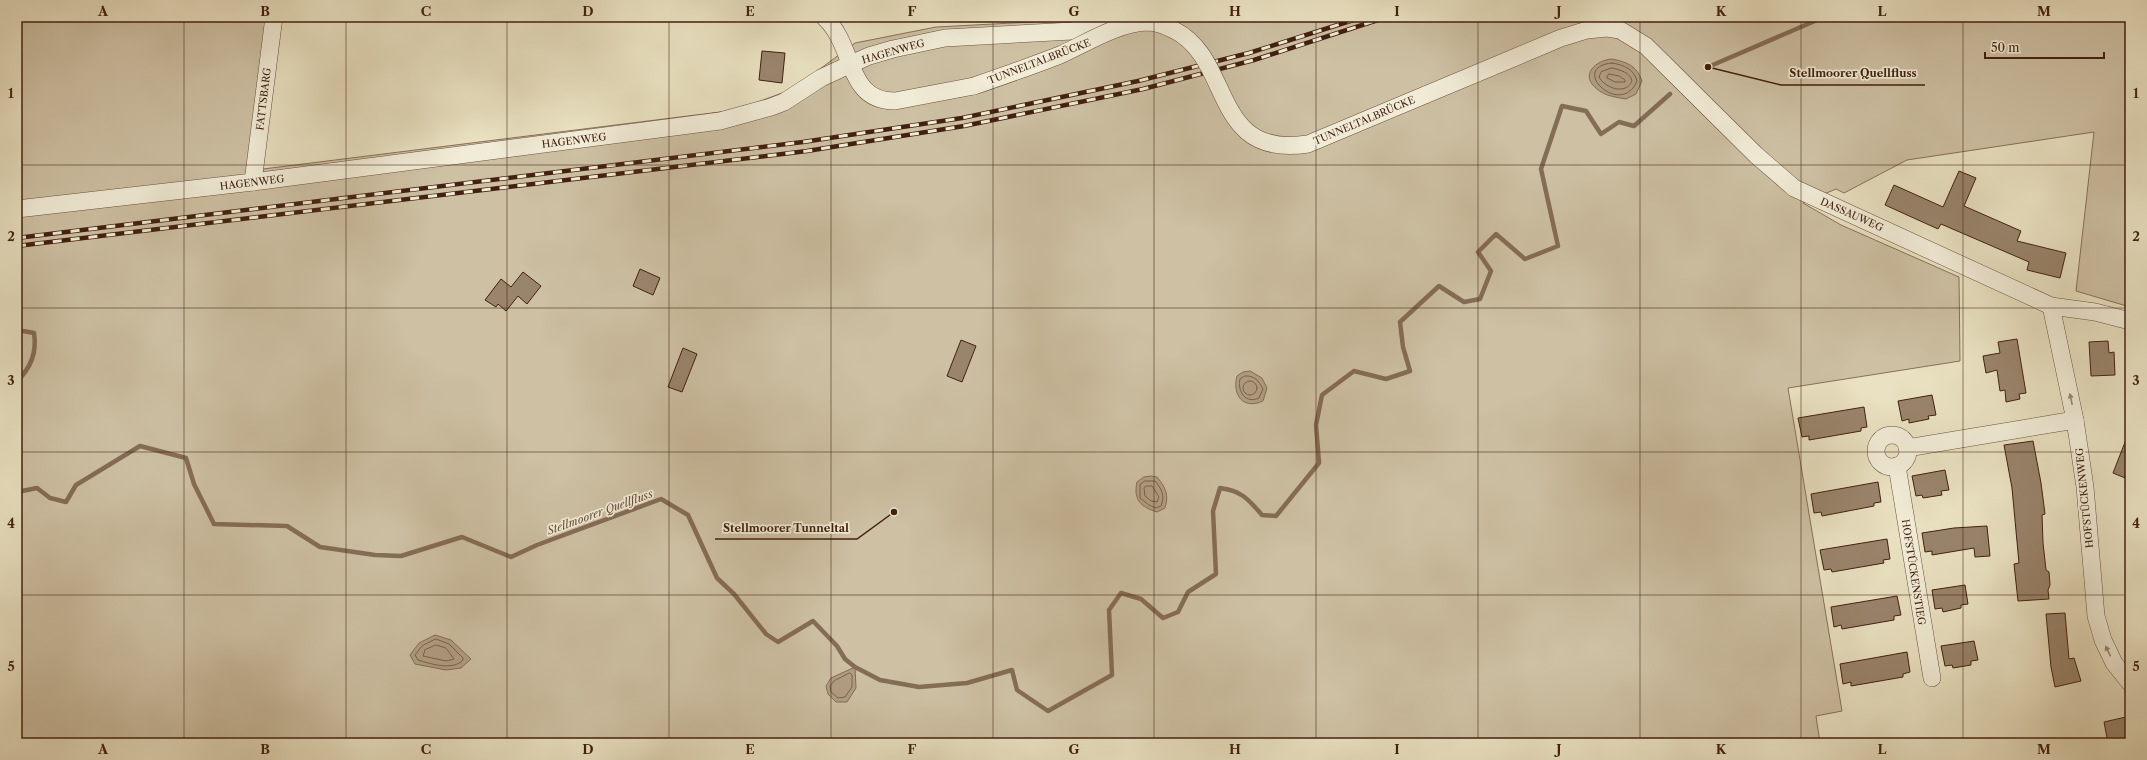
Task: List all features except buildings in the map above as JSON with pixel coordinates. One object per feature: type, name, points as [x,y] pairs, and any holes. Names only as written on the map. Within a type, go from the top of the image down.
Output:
[{"type":"street","name":"FATTSBARG","points":[[253,182],[274,17]]},
{"type":"street","name":"TUNNELTALBRÜCKE","points":[[824,17],[844,44],[863,90],[883,101],[910,99],[974,86],[1046,60],[1118,29],[1149,22],[1167,26],[1187,38],[1195,45],[1213,76],[1226,106],[1238,123],[1258,138],[1269,142],[1295,146],[1308,144],[1561,38],[1587,30],[1607,28],[1621,23]]},
{"type":"street","name":"HAGENWEG","points":[[17,209],[253,182],[726,120],[745,116],[784,102],[821,78],[869,56],[893,49],[945,38],[1072,31],[1113,17]]},
{"type":"street","name":"DASSAUWEG","points":[[1621,23],[1756,155],[1794,188],[2051,306],[2095,312],[2130,321]]},
{"type":"street","name":"HOFSTÜCKENWEG","points":[[2051,306],[2075,420],[2085,487],[2096,616],[2102,640],[2114,663],[2130,683]]},
{"type":"street","points":[[1907,448],[2075,420]]},
{"type":"street","points":[[1885,436],[1895,436],[1904,441],[1907,448],[1906,459],[1897,466],[1890,467],[1881,463],[1876,453],[1877,444],[1885,436]]},
{"type":"street","name":"HOFSTÜCKENSTIEG","points":[[1897,466],[1932,678]]},
{"type":"shaded area","points":[[17,17],[268,17],[263,169],[736,110],[793,89],[855,43],[936,27],[1051,21],[1052,17],[2130,17],[2130,307],[2076,291],[2094,132],[1907,160],[1844,193],[1836,189],[1803,203],[1841,225],[1959,277],[1960,361],[1788,388],[1842,711],[1816,716],[1820,743],[17,743]]},
{"type":"water","points":[[1612,59],[1627,63],[1634,68],[1640,76],[1642,81],[1636,94],[1626,99],[1614,97],[1600,91],[1592,84],[1590,74],[1595,65]]},
{"type":"water","points":[[1250,371],[1262,378],[1267,388],[1263,401],[1250,404],[1241,399],[1238,395],[1236,383],[1237,376],[1243,372]]},
{"type":"water","points":[[1144,477],[1157,477],[1165,488],[1167,495],[1165,508],[1157,512],[1143,505],[1137,498],[1136,494],[1137,482]]},
{"type":"water","points":[[435,635],[451,640],[471,659],[461,668],[446,670],[415,664],[410,655],[419,643]]},
{"type":"water","points":[[855,667],[856,688],[847,702],[836,702],[828,694],[826,686],[831,678]]},
{"type":"waterway","name":"Stellmoorer Quellfluss","points":[[1708,67],[1824,17]]},
{"type":"waterway","name":"Stellmoorer Quellfluss","points":[[17,492],[37,488],[50,498],[66,502],[76,485],[140,446],[186,458],[194,484],[214,524],[287,526],[320,547],[375,555],[401,556],[462,537],[511,557],[537,545],[661,499],[688,515],[717,578],[734,594],[766,634],[778,642],[813,621],[837,646],[845,659],[855,667],[880,680],[919,687],[967,683],[1012,670],[1017,690],[1048,711],[1112,675],[1109,610],[1121,593],[1141,599],[1163,618],[1178,612],[1188,592],[1216,574],[1213,511],[1220,488],[1234,491],[1244,497],[1253,504],[1262,515],[1276,516],[1319,463],[1316,425],[1322,395],[1354,371],[1386,379],[1410,371],[1403,347],[1400,322],[1439,286],[1464,302],[1480,299],[1491,271],[1478,252],[1496,234],[1525,259],[1558,246],[1541,169],[1562,106],[1586,111],[1601,134],[1619,122],[1634,126],[1670,94]]},
{"type":"waterway","name":"Stellmoorer Quellfluss","points":[[17,330],[34,333],[35,340],[32,359],[26,371],[17,381]]},
{"type":"railway","points":[[17,238],[803,142],[962,118],[1138,81],[1249,53],[1363,17]]},
{"type":"railway","points":[[17,246],[807,151],[964,126],[1143,89],[1254,60],[1387,17]]},
{"type":"place","name":"Stellmoorer Quellfluss","points":[[1708,67]]},
{"type":"place","name":"Stellmoorer Tunneltal","points":[[894,512]]}]
